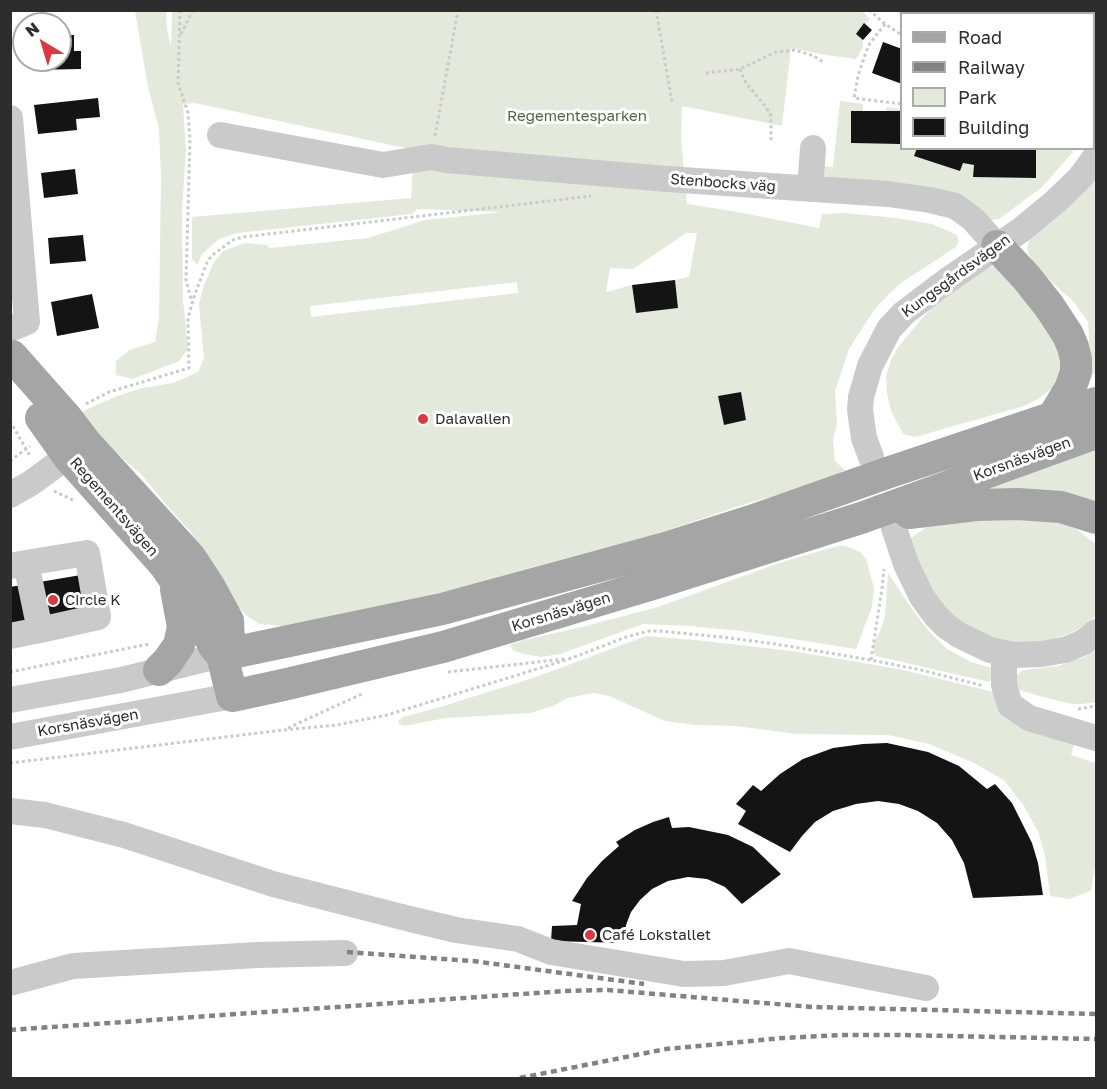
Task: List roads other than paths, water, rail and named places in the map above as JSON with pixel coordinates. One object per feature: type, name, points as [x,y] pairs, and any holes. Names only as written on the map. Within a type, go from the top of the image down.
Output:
[{"type":"main road","points":[[997,246],[1049,306],[1073,347],[1076,372],[1070,389],[1053,417]]},
{"type":"main road","name":"Regementsvägen","points":[[11,346],[17,375],[27,398],[190,557],[228,621]]},
{"type":"main road","name":"Korsnäsvägen","points":[[222,655],[442,609],[663,549],[1096,403]]},
{"type":"main road","name":"Korsnäsvägen","points":[[232,696],[444,647],[653,584],[861,518],[1096,433]]},
{"type":"main road","name":"Regementsvägen","points":[[77,449],[175,580],[186,590],[214,646],[222,655]]},
{"type":"main road","points":[[861,518],[976,505],[1018,504],[1061,507],[1096,518]]},
{"type":"main road","points":[[159,670],[179,645],[183,627],[175,580]]},
{"type":"main road","points":[[228,621],[252,637],[281,643]]},
{"type":"main road","points":[[228,621],[229,642],[222,655],[232,696]]},
{"type":"street","points":[[10,118],[27,322],[11,346]]},
{"type":"street","name":"Stenbocks väg","points":[[220,135],[383,165],[431,157],[656,178],[888,194],[955,206],[973,219],[997,246]]},
{"type":"street","points":[[810,189],[813,148]]},
{"type":"street","name":"Kungsgårdsvägen","points":[[871,457],[864,438],[860,410],[861,397],[870,366],[889,329],[904,312],[1021,230],[1055,202],[1080,178],[1096,156]]},
{"type":"street","points":[[10,495],[31,483],[77,449]]},
{"type":"street","points":[[894,528],[906,564],[922,597],[936,616],[959,635],[990,650],[1015,655],[1065,650],[1084,642],[1096,632]]},
{"type":"street","points":[[10,636],[40,630],[98,617],[87,553],[18,565],[40,630]]},
{"type":"street","points":[[1004,653],[1004,685],[1010,705],[1029,718],[1096,738]]},
{"type":"street","name":"Korsnäsvägen","points":[[10,700],[121,680],[222,655]]},
{"type":"street","name":"Korsnäsvägen","points":[[10,737],[232,696]]},
{"type":"street","points":[[10,811],[45,815],[124,835],[273,884],[456,930],[518,939],[551,952],[684,974],[724,973],[789,961],[926,988]]},
{"type":"street","points":[[10,983],[73,966],[257,955],[345,953]]},
{"type":"railway","points":[[347,952],[473,961],[644,984]]},
{"type":"railway","points":[[10,1030],[564,991],[608,990],[812,1007],[1096,1014]]},
{"type":"railway","points":[[520,1078],[666,1049],[783,1038],[900,1035],[1096,1039]]},
{"type":"place","name":"Dalavallen","points":[[423,419]]},
{"type":"place","name":"Circle K","points":[[53,600]]},
{"type":"place","name":"Café Lokstallet","points":[[590,935]]},
{"type":"park label","name":"Regementesparken","points":[[577,116]]}]
